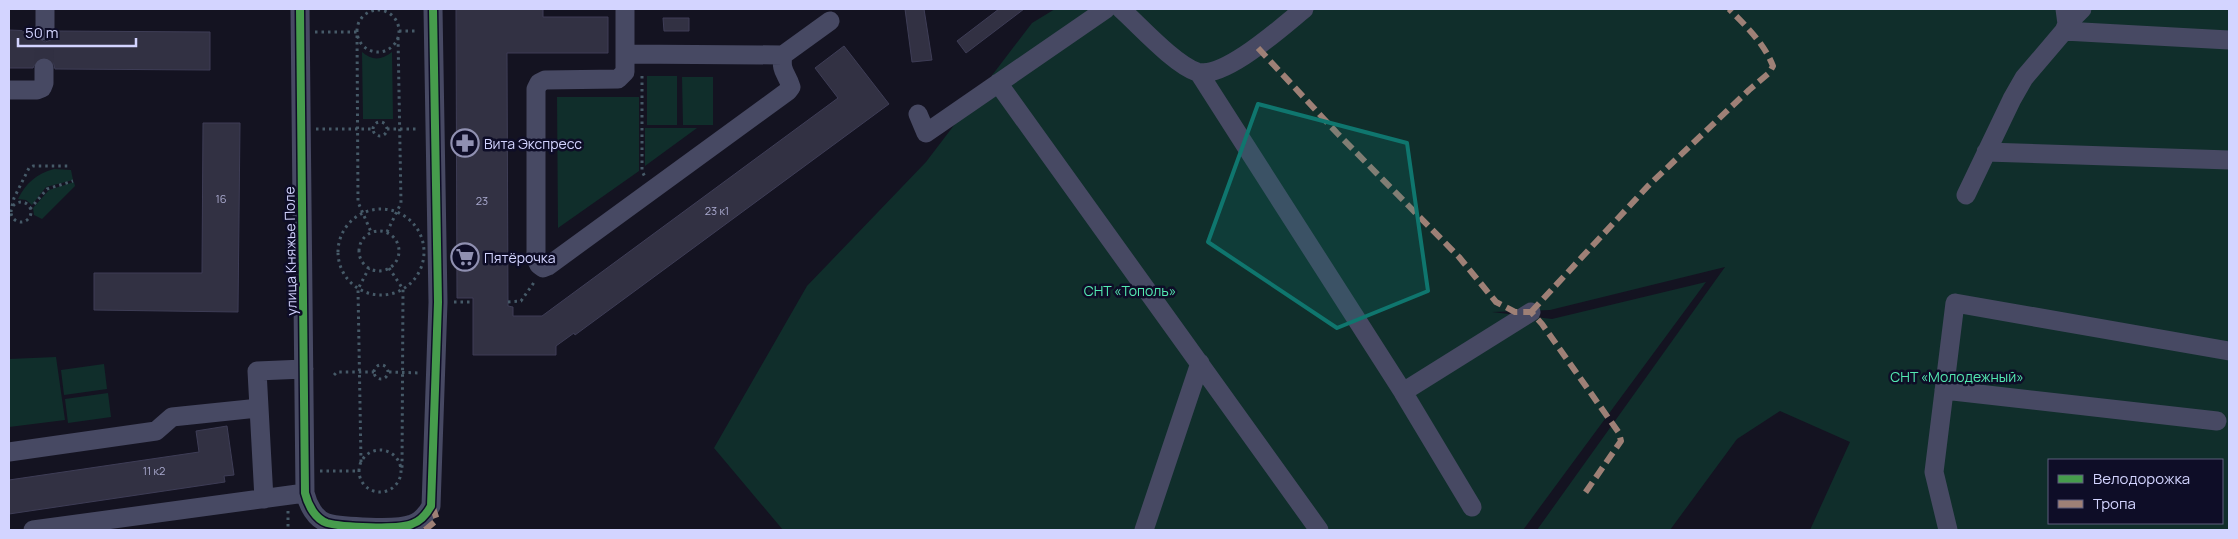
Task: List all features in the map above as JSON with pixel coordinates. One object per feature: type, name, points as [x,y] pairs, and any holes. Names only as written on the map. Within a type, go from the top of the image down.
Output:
[{"type":"street","points":[[45,9],[45,31]]},
{"type":"street","name":"улица Княжье Поле","points":[[300,9],[305,493]]},
{"type":"street","points":[[34,530],[305,493],[308,504],[316,515],[326,523],[402,528],[424,517],[431,506],[438,302],[434,9]]},
{"type":"street","points":[[625,9],[633,54],[625,72],[618,79],[545,80],[539,83],[536,88],[536,259],[539,265],[544,268],[788,92],[791,87],[782,70],[783,55]]},
{"type":"street","points":[[918,114],[926,133],[1106,9]]},
{"type":"street","points":[[1120,9],[1181,64],[1199,72],[1218,69],[1258,48],[1304,9]]},
{"type":"street","points":[[1966,194],[2024,78],[2066,21],[2082,9]]},
{"type":"street","points":[[633,54],[783,55],[830,21]]},
{"type":"street","points":[[2066,21],[2229,40]]},
{"type":"street","points":[[9,90],[37,90],[42,88],[44,68]]},
{"type":"street","points":[[1199,72],[1403,392],[1472,507]]},
{"type":"street","points":[[998,83],[1320,530]]},
{"type":"street","points":[[1986,152],[2229,160]]},
{"type":"street","points":[[1948,530],[1934,472],[1955,303],[2229,351]]},
{"type":"street","points":[[1403,392],[1532,312]]},
{"type":"street","points":[[1144,530],[1200,363]]},
{"type":"street","points":[[264,499],[257,371],[304,369]]},
{"type":"street","points":[[1944,390],[2217,421]]},
{"type":"street","points":[[9,452],[156,431],[172,417],[259,408]]},
{"type":"path","points":[[371,232],[358,202],[356,32],[358,22],[362,16],[374,10],[381,10],[394,16],[399,29],[401,203],[387,232]]},
{"type":"path","points":[[300,32],[356,32]]},
{"type":"path","points":[[356,32],[364,47],[377,52],[390,48],[398,36]]},
{"type":"path","points":[[633,54],[642,171],[653,190]]},
{"type":"path","points":[[373,129],[380,122],[387,129]]},
{"type":"path","points":[[301,129],[373,129]]},
{"type":"path","points":[[373,129],[376,135],[380,136],[386,133],[387,129]]},
{"type":"path","points":[[387,129],[436,129]]},
{"type":"path","points":[[68,166],[33,166],[30,168],[14,198],[11,215],[13,219],[21,223],[29,219],[30,209],[47,189],[73,181]]},
{"type":"path","points":[[12,206],[20,202],[25,203],[30,209]]},
{"type":"path","points":[[382,208],[396,211],[409,218],[418,230],[424,243],[424,258],[420,272],[411,284],[385,295],[371,294],[358,289],[344,273],[338,253],[339,240],[345,227],[355,217],[363,213],[382,208]]},
{"type":"path","points":[[371,232],[387,232],[397,241],[399,248],[396,261],[389,268],[379,271],[369,268],[362,262],[358,250],[363,238],[371,232]]},
{"type":"path","points":[[369,268],[358,289],[361,462],[359,471],[362,482],[367,488],[387,492],[398,483],[402,470],[402,289],[389,268]]},
{"type":"path","points":[[508,302],[521,301],[544,268]]},
{"type":"path","points":[[374,372],[381,365],[385,366],[389,372]]},
{"type":"path","points":[[334,375],[337,372],[374,372]]},
{"type":"path","points":[[374,372],[375,376],[381,380],[385,379],[389,372]]},
{"type":"path","points":[[389,372],[436,372]]},
{"type":"path","points":[[361,462],[370,452],[384,450],[396,457],[402,470]]},
{"type":"path","points":[[305,471],[359,471]]},
{"type":"highlighted area","points":[[1258,104],[1407,143],[1428,291],[1337,328],[1208,242]]},
{"type":"green space","points":[[1055,9],[2229,9],[2229,530],[1810,530],[1850,442],[1780,411],[1737,439],[1670,530],[1537,530],[1725,267],[1550,310],[1492,312],[1552,319],[1706,282],[1523,530],[783,530],[714,448],[807,286],[926,162],[1032,23]]},
{"type":"green space","points":[[362,52],[370,57],[377,58],[384,57],[392,52],[393,119],[363,119]]},
{"type":"green space","points":[[647,76],[677,76],[677,125],[647,125]]},
{"type":"green space","points":[[682,77],[713,77],[713,125],[683,125]]},
{"type":"green space","points":[[557,97],[639,97],[639,171],[558,228]]},
{"type":"green space","points":[[645,128],[697,128],[645,166]]},
{"type":"green space","points":[[54,169],[71,170],[73,180],[46,187],[32,205],[26,200],[18,199],[24,188],[32,180]]},
{"type":"green space","points":[[74,182],[75,186],[42,219],[34,215],[33,208],[49,190]]},
{"type":"green space","points":[[56,357],[65,420],[9,427],[9,359]]},
{"type":"green space","points":[[104,364],[107,389],[64,395],[61,370]]},
{"type":"green space","points":[[108,393],[111,417],[68,423],[65,399]]},
{"type":"building","points":[[456,9],[543,9],[543,17],[608,17],[608,53],[507,53],[508,306],[513,307],[513,316],[542,316],[838,98],[815,68],[844,46],[889,104],[575,335],[574,333],[556,346],[556,355],[473,355],[473,298],[457,298]]},
{"type":"building","points":[[905,9],[924,9],[932,60],[912,62]]},
{"type":"building","points":[[999,9],[1024,9],[966,53],[957,41]]},
{"type":"building","points":[[663,18],[689,18],[689,31],[664,31]]},
{"type":"building","points":[[9,30],[34,31],[36,37],[45,42],[51,40],[56,31],[210,32],[210,70],[55,69],[53,62],[44,57],[38,59],[33,68],[9,68]]},
{"type":"building","points":[[203,123],[240,123],[238,312],[94,310],[94,273],[202,273]]},
{"type":"building","points":[[227,426],[234,475],[224,476],[225,482],[9,514],[9,480],[199,452],[196,431]]},
{"type":"tunnel","points":[[44,68],[45,31]]},
{"type":"marked path","points":[[1531,312],[1648,186],[1769,73],[1773,66],[1765,50],[1754,35],[1729,9]]},
{"type":"marked path","points":[[1258,48],[1337,133],[1459,257],[1496,302],[1515,312],[1531,312],[1542,324],[1619,433],[1621,441],[1585,493]]},
{"type":"marked path","points":[[425,530],[437,520],[431,502]]},
{"type":"cycle path","points":[[300,9],[305,493],[313,511],[323,521],[357,527],[405,526],[418,521],[431,506],[438,302],[433,9]]},
{"type":"place","name":"Вита Экспресс","points":[[465,143]]},
{"type":"place","name":"Пятёрочка","points":[[465,257]]},
{"type":"park label","name":"СНТ «Тополь»","points":[[1130,290]]},
{"type":"park label","name":"СНТ «Молодежный»","points":[[1957,376]]}]
